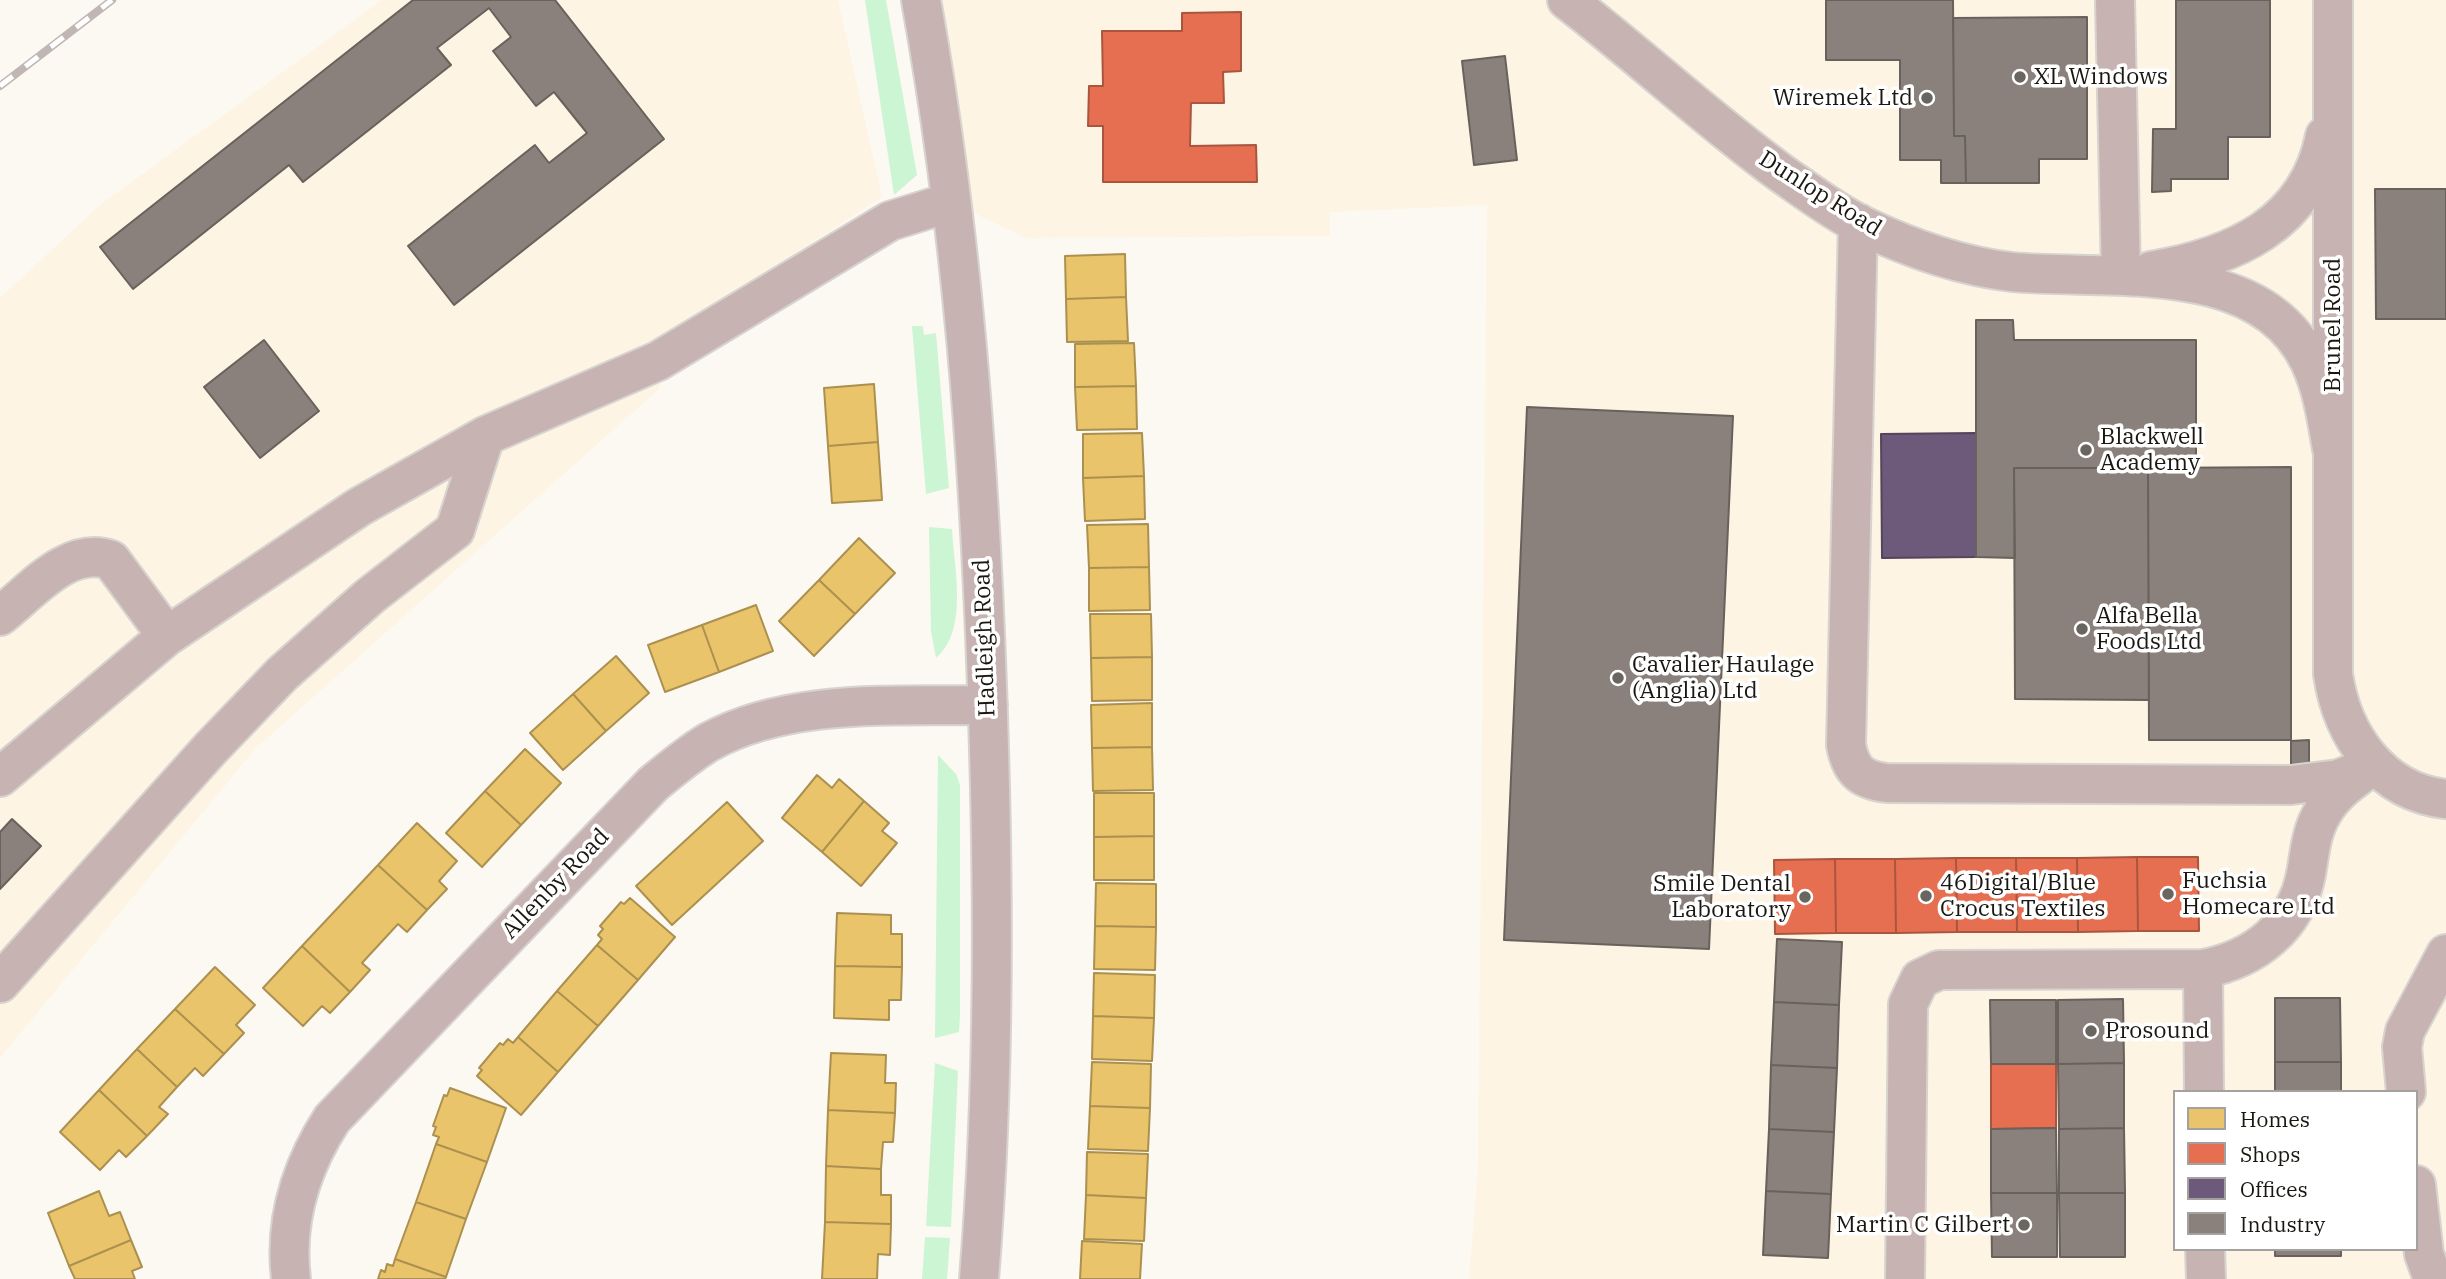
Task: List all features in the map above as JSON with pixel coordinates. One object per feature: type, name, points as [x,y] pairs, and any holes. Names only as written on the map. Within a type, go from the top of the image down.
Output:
[{"type":"street","name":"Hadleigh Road","points":[[921,0],[951,202],[975,426],[988,705],[993,852],[990,1111],[979,1279]]},
{"type":"street","name":"Dunlop Road","points":[[1567,0],[1744,146],[1858,223],[1906,245],[1959,264],[2012,272],[2175,280],[2217,290],[2270,313],[2291,333],[2309,361],[2323,395],[2332,449]]},
{"type":"street","points":[[2115,0],[2121,276]]},
{"type":"street","name":"Brunel Road","points":[[2333,0],[2331,649],[2336,696],[2348,727],[2374,765]]},
{"type":"street","name":"Dunlop Road","points":[[2121,276],[2212,256],[2249,242],[2274,224],[2295,202],[2313,173],[2323,146],[2333,98]]},
{"type":"street","points":[[0,777],[167,636],[359,507],[485,436],[658,361],[890,220],[951,202]]},
{"type":"street","points":[[1858,223],[1846,745],[1849,763],[1857,775],[1871,781],[1888,783],[2291,785],[2339,779],[2374,765]]},
{"type":"street","points":[[0,982],[210,749],[282,674],[370,596],[455,530],[485,436]]},
{"type":"street","points":[[0,616],[66,563],[83,556],[99,556],[111,560],[167,636]]},
{"type":"street","name":"Allenby Road","points":[[291,1279],[294,1203],[312,1149],[332,1119],[653,784],[710,742],[734,732],[806,713],[851,708],[988,705]]},
{"type":"street","points":[[2374,765],[2412,791],[2446,799]]},
{"type":"street","points":[[1905,1279],[1908,1004],[1920,979],[1939,970],[2203,969],[2228,964],[2256,949],[2291,918],[2301,897],[2310,844],[2322,812],[2338,791],[2374,765]]},
{"type":"street","points":[[2406,1090],[2402,1046],[2405,1031],[2446,954]]},
{"type":"street","points":[[2203,969],[2204,1090]]},
{"type":"street","points":[[2418,1202],[2424,1254],[2434,1279]]},
{"type":"street","points":[[2205,1251],[2206,1279]]},
{"type":"shaded area","points":[[382,0],[838,0],[882,197],[671,334],[659,389],[255,749],[0,1058],[0,298],[101,204]]},
{"type":"shaded area","points":[[921,0],[2446,0],[2446,1279],[1469,1279],[1478,1168],[1487,205],[1329,212],[1330,236],[1026,238],[951,202]]},
{"type":"green space","points":[[865,0],[886,0],[917,175],[894,195]]},
{"type":"green space","points":[[912,326],[923,326],[924,335],[936,333],[949,488],[926,494]]},
{"type":"green space","points":[[929,527],[952,529],[957,580],[953,632],[936,658],[931,631]]},
{"type":"green space","points":[[938,755],[956,774],[960,785],[960,1014],[959,1032],[935,1038]]},
{"type":"green space","points":[[935,1063],[958,1071],[951,1227],[926,1226]]},
{"type":"green space","points":[[925,1237],[950,1238],[947,1279],[922,1279]]},
{"type":"building: Homes","points":[[1125,254],[1126,297],[1066,299],[1065,256]]},
{"type":"building: Homes","points":[[1126,297],[1128,341],[1067,342],[1066,299]]},
{"type":"building: Homes","points":[[1134,343],[1136,386],[1075,387],[1075,344]]},
{"type":"building: Homes","points":[[874,384],[878,442],[828,446],[824,388]]},
{"type":"building: Homes","points":[[1136,386],[1137,429],[1077,430],[1075,387]]},
{"type":"building: Homes","points":[[1142,433],[1144,476],[1083,478],[1083,434]]},
{"type":"building: Homes","points":[[878,442],[882,500],[832,503],[828,446]]},
{"type":"building: Homes","points":[[1144,476],[1145,519],[1085,521],[1083,478]]},
{"type":"building: Homes","points":[[1148,524],[1149,567],[1089,568],[1087,525]]},
{"type":"building: Homes","points":[[859,538],[895,573],[855,614],[819,580]]},
{"type":"building: Homes","points":[[1149,567],[1150,610],[1089,611],[1089,568]]},
{"type":"building: Homes","points":[[819,580],[855,614],[814,656],[779,621]]},
{"type":"building: Homes","points":[[756,605],[773,651],[719,672],[702,625]]},
{"type":"building: Homes","points":[[1090,614],[1151,614],[1152,657],[1091,658]]},
{"type":"building: Homes","points":[[702,625],[719,672],[665,692],[648,645]]},
{"type":"building: Homes","points":[[616,656],[649,693],[606,731],[573,694]]},
{"type":"building: Homes","points":[[1152,657],[1152,700],[1092,701],[1091,658]]},
{"type":"building: Homes","points":[[573,694],[606,731],[563,770],[530,733]]},
{"type":"building: Homes","points":[[1152,703],[1152,747],[1092,748],[1091,705]]},
{"type":"building: Homes","points":[[1152,747],[1153,790],[1093,791],[1092,748]]},
{"type":"building: Homes","points":[[525,749],[561,783],[521,825],[485,791]]},
{"type":"building: Homes","points":[[817,775],[832,788],[839,779],[864,801],[822,852],[782,818]]},
{"type":"building: Homes","points":[[485,791],[521,825],[482,867],[446,833]]},
{"type":"building: Homes","points":[[1094,793],[1154,793],[1154,836],[1094,837]]},
{"type":"building: Homes","points":[[864,801],[889,823],[882,831],[897,843],[861,886],[822,852]]},
{"type":"building: Homes","points":[[727,802],[763,841],[672,925],[636,886]]},
{"type":"building: Homes","points":[[417,823],[457,861],[439,881],[447,889],[427,910],[378,865]]},
{"type":"building: Homes","points":[[1154,836],[1154,880],[1094,880],[1094,837]]},
{"type":"building: Homes","points":[[378,865],[427,910],[407,932],[398,924],[362,963],[370,970],[350,992],[302,946]]},
{"type":"building: Homes","points":[[1096,883],[1156,884],[1156,927],[1095,926]]},
{"type":"building: Homes","points":[[630,898],[675,937],[638,980],[597,945],[602,939],[598,935],[603,929],[600,926],[621,902],[624,904]]},
{"type":"building: Homes","points":[[837,913],[891,915],[891,934],[902,934],[902,967],[835,966]]},
{"type":"building: Homes","points":[[1095,926],[1156,927],[1155,970],[1094,969]]},
{"type":"building: Homes","points":[[597,945],[638,980],[598,1026],[557,991]]},
{"type":"building: Homes","points":[[302,946],[350,992],[330,1013],[322,1006],[303,1026],[263,988]]},
{"type":"building: Homes","points":[[835,966],[902,967],[901,1000],[889,1000],[889,1020],[834,1018]]},
{"type":"building: Homes","points":[[215,967],[255,1005],[236,1025],[244,1033],[224,1054],[175,1009]]},
{"type":"building: Homes","points":[[1094,973],[1155,975],[1154,1018],[1093,1016]]},
{"type":"building: Homes","points":[[557,991],[598,1026],[558,1072],[518,1037]]},
{"type":"building: Homes","points":[[175,1009],[224,1054],[203,1076],[195,1068],[177,1087],[137,1049]]},
{"type":"building: Homes","points":[[1093,1016],[1154,1018],[1152,1061],[1092,1059]]},
{"type":"building: Homes","points":[[518,1037],[558,1072],[521,1115],[477,1076],[482,1070],[479,1068],[500,1043],[503,1045],[508,1039],[513,1043]]},
{"type":"building: Homes","points":[[137,1049],[177,1087],[159,1107],[168,1114],[147,1136],[99,1090]]},
{"type":"building: Homes","points":[[831,1053],[886,1055],[885,1083],[896,1083],[895,1113],[828,1110]]},
{"type":"building: Homes","points":[[1092,1062],[1151,1064],[1150,1108],[1090,1106]]},
{"type":"building: Homes","points":[[450,1088],[506,1108],[487,1162],[436,1144],[439,1137],[433,1135],[436,1127],[433,1126],[444,1095],[447,1096]]},
{"type":"building: Homes","points":[[99,1090],[147,1136],[126,1157],[119,1150],[100,1170],[60,1132]]},
{"type":"building: Homes","points":[[1090,1106],[1150,1108],[1148,1151],[1088,1149]]},
{"type":"building: Homes","points":[[828,1110],[895,1113],[893,1142],[883,1142],[881,1169],[826,1166]]},
{"type":"building: Homes","points":[[436,1144],[487,1162],[466,1219],[416,1202]]},
{"type":"building: Homes","points":[[1087,1152],[1148,1154],[1146,1198],[1086,1195]]},
{"type":"building: Homes","points":[[826,1166],[881,1169],[881,1195],[891,1195],[891,1224],[825,1222]]},
{"type":"building: Homes","points":[[99,1191],[109,1216],[120,1212],[131,1240],[69,1266],[48,1213]]},
{"type":"building: Homes","points":[[1086,1195],[1146,1198],[1144,1241],[1084,1239]]},
{"type":"building: Homes","points":[[416,1202],[466,1219],[446,1277],[395,1259]]},
{"type":"building: Homes","points":[[825,1222],[891,1224],[890,1255],[878,1254],[877,1279],[822,1279]]},
{"type":"building: Homes","points":[[131,1240],[142,1267],[132,1271],[135,1279],[75,1279],[69,1266]]},
{"type":"building: Homes","points":[[1082,1241],[1142,1244],[1140,1279],[1080,1279]]},
{"type":"building: Homes","points":[[395,1259],[446,1277],[378,1279],[381,1270],[385,1272],[387,1264],[393,1266]]},
{"type":"building: Shops","points":[[1241,12],[1241,71],[1223,72],[1224,103],[1191,103],[1190,146],[1256,145],[1257,182],[1103,182],[1103,126],[1088,126],[1089,86],[1103,86],[1102,31],[1182,31],[1182,13]]},
{"type":"building: Shops","name":"Fuchsia Homecare Ltd","points":[[2137,857],[2198,857],[2199,931],[2138,931]]},
{"type":"building: Shops","points":[[2137,857],[2138,931],[2078,932],[2077,858]]},
{"type":"building: Shops","points":[[1956,858],[2016,858],[2017,932],[1957,932]]},
{"type":"building: Shops","name":"46Digital/Blue Crocus Textiles","points":[[1956,858],[1957,932],[1896,933],[1895,859]]},
{"type":"building: Shops","points":[[2016,858],[2077,858],[2078,932],[2017,932]]},
{"type":"building: Shops","points":[[1835,859],[1895,859],[1896,933],[1836,933]]},
{"type":"building: Shops","name":"Smile Dental Laboratory","points":[[1835,859],[1836,933],[1775,934],[1774,860]]},
{"type":"building: Shops","points":[[1991,1064],[2056,1064],[2056,1128],[1991,1129]]},
{"type":"building: Offices","points":[[1976,433],[1976,557],[1882,558],[1881,434]]},
{"type":"building: Industry","points":[[413,0],[555,0],[664,139],[454,305],[408,246],[535,145],[549,163],[587,133],[554,92],[536,106],[493,51],[511,37],[489,8],[437,48],[451,65],[303,182],[289,165],[133,289],[100,247]]},
{"type":"building: Industry","name":"Wiremek Ltd","points":[[1826,0],[1953,0],[1954,136],[1965,136],[1966,183],[1941,183],[1941,160],[1900,160],[1900,60],[1826,60]]},
{"type":"building: Industry","points":[[2176,0],[2270,0],[2270,137],[2228,137],[2228,179],[2171,179],[2171,191],[2152,192],[2153,129],[2176,129]]},
{"type":"building: Industry","name":"XL Windows","points":[[2087,17],[2087,159],[2039,159],[2039,183],[1966,183],[1965,136],[1954,136],[1953,18]]},
{"type":"building: Industry","points":[[1505,56],[1517,160],[1474,165],[1462,61]]},
{"type":"building: Industry","points":[[2375,189],[2446,189],[2446,319],[2376,319]]},
{"type":"building: Industry","name":"Blackwell Academy","points":[[1976,320],[2013,320],[2014,340],[2196,340],[2196,468],[2014,468],[2015,558],[1976,557]]},
{"type":"building: Industry","points":[[264,340],[319,411],[260,458],[204,387]]},
{"type":"building: Industry","name":"Cavalier Haulage (Anglia) Ltd","points":[[1527,407],[1733,416],[1709,949],[1504,940]]},
{"type":"building: Industry","points":[[2291,467],[2291,740],[2149,740],[2148,468]]},
{"type":"building: Industry","name":"Alfa Bella Foods Ltd","points":[[2014,468],[2148,468],[2149,700],[2015,699]]},
{"type":"building: Industry","points":[[2309,740],[2309,769],[2291,769],[2291,741]]},
{"type":"building: Industry","points":[[12,819],[41,846],[0,889],[0,832]]},
{"type":"building: Industry","points":[[1777,939],[1842,942],[1839,1005],[1774,1002]]},
{"type":"building: Industry","points":[[2275,998],[2340,998],[2341,1062],[2275,1062]]},
{"type":"building: Industry","name":"Prosound","points":[[2123,999],[2124,1063],[2058,1064],[2058,1000]]},
{"type":"building: Industry","points":[[1990,1000],[2056,1000],[2056,1064],[1991,1064]]},
{"type":"building: Industry","points":[[1774,1002],[1839,1005],[1837,1068],[1771,1065]]},
{"type":"building: Industry","points":[[2275,1062],[2341,1062],[2341,1090],[2275,1090]]},
{"type":"building: Industry","points":[[2124,1063],[2124,1128],[2059,1129],[2058,1064]]},
{"type":"building: Industry","points":[[1771,1065],[1837,1068],[1834,1132],[1769,1129]]},
{"type":"building: Industry","points":[[2056,1128],[2057,1193],[1991,1193],[1991,1129]]},
{"type":"building: Industry","points":[[2124,1128],[2125,1193],[2059,1193],[2059,1129]]},
{"type":"building: Industry","points":[[1769,1129],[1834,1132],[1831,1194],[1766,1191]]},
{"type":"building: Industry","points":[[1766,1191],[1831,1194],[1828,1258],[1763,1255]]},
{"type":"building: Industry","name":"Martin C Gilbert","points":[[1991,1193],[2057,1193],[2057,1257],[1992,1257]]},
{"type":"building: Industry","points":[[2059,1193],[2125,1193],[2125,1257],[2060,1257]]},
{"type":"building: Industry","points":[[2275,1251],[2341,1251],[2341,1256],[2275,1256]]},
{"type":"railway","points":[[0,86],[112,0]]},
{"type":"place","name":"XL Windows","points":[[2020,77]]},
{"type":"place","name":"Wiremek Ltd","points":[[1927,98]]},
{"type":"place","name":"Blackwell Academy","points":[[2086,450]]},
{"type":"place","name":"Alfa Bella Foods Ltd","points":[[2082,629]]},
{"type":"place","name":"Cavalier Haulage (Anglia) Ltd","points":[[1618,678]]},
{"type":"place","name":"Fuchsia Homecare Ltd","points":[[2168,894]]},
{"type":"place","name":"46Digital/Blue Crocus Textiles","points":[[1926,896]]},
{"type":"place","name":"Smile Dental Laboratory","points":[[1805,897]]},
{"type":"place","name":"Prosound","points":[[2091,1031]]},
{"type":"place","name":"Martin C Gilbert","points":[[2024,1225]]}]
